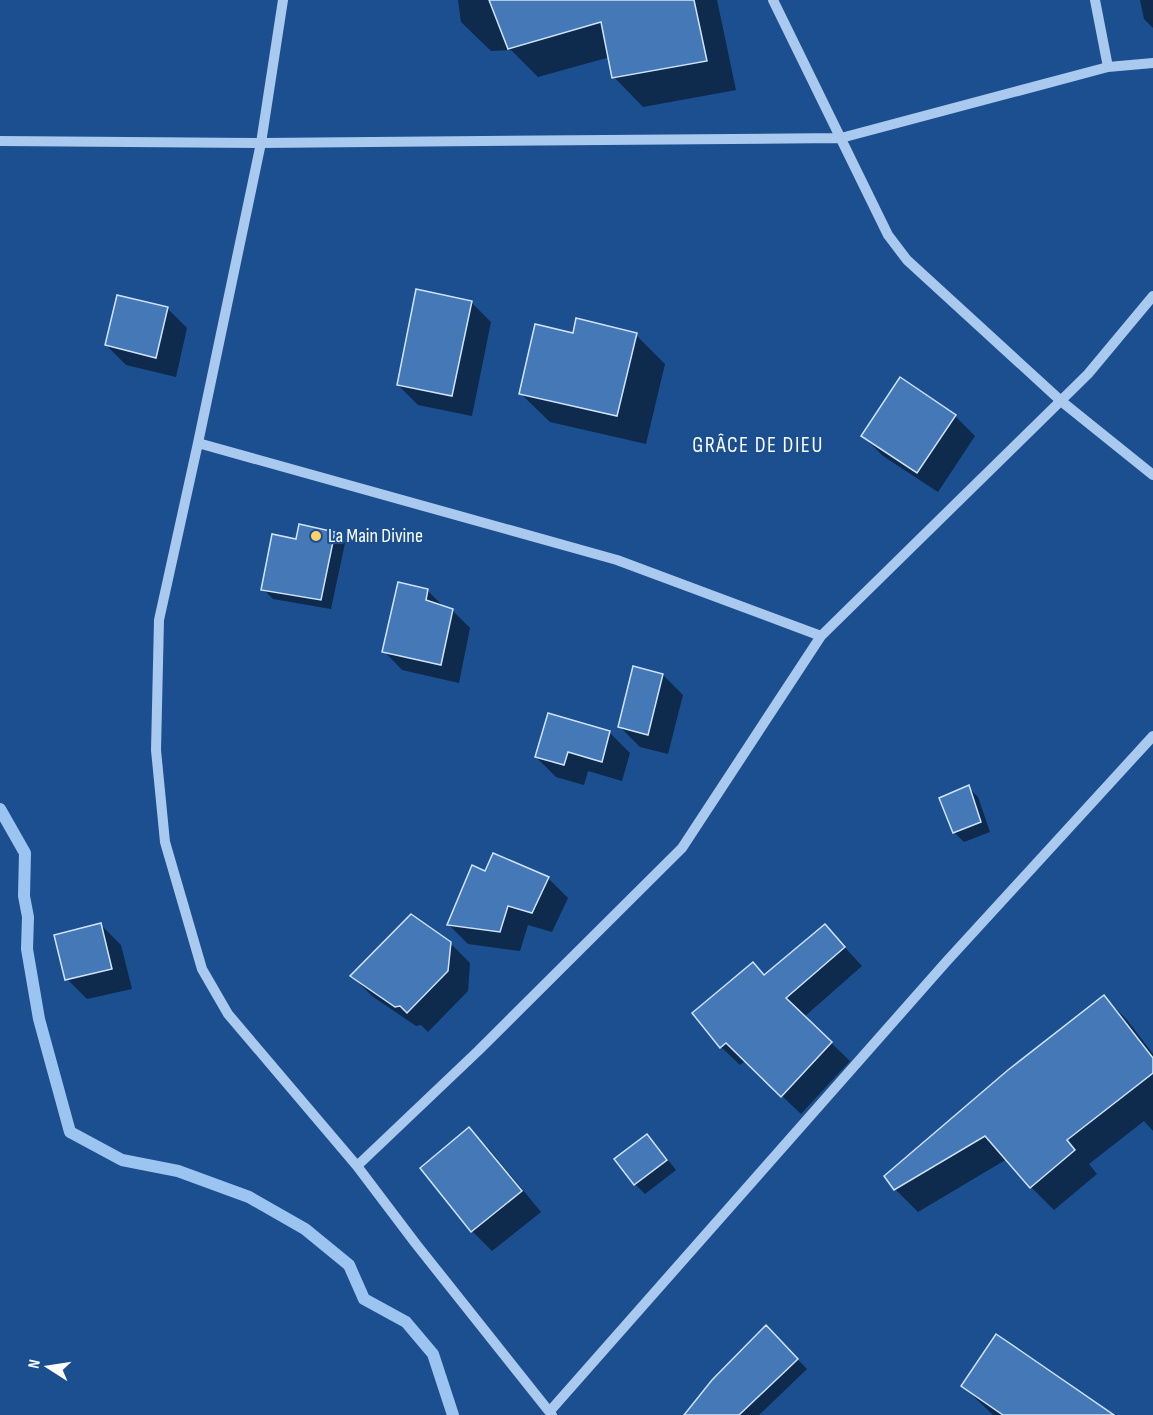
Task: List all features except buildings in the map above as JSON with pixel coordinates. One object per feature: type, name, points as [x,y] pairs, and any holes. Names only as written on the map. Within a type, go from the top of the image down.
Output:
[{"type":"street","points":[[283,0],[261,143],[159,620],[156,750],[165,842],[202,969],[228,1014],[357,1166],[551,1413],[946,962],[1153,736]]},
{"type":"street","points":[[773,0],[888,235],[907,260],[1061,400],[1153,476]]},
{"type":"street","points":[[1095,0],[1108,67]]},
{"type":"street","points":[[0,141],[261,143],[841,138],[1108,67],[1153,63]]},
{"type":"street","points":[[357,1166],[478,1051],[682,848],[821,636],[1088,374],[1153,296]]},
{"type":"street","points":[[198,443],[617,560],[821,636]]},
{"type":"waterway","points":[[0,809],[25,853],[24,896],[28,917],[27,949],[39,1019],[70,1132],[122,1160],[178,1171],[249,1197],[305,1229],[349,1265],[364,1299],[406,1322],[433,1354],[453,1415]]},
{"type":"place","name":"La Main Divine","points":[[316,536]]},
{"type":"district","name":"GRÂCE DE DIEU","points":[[758,445]]}]
